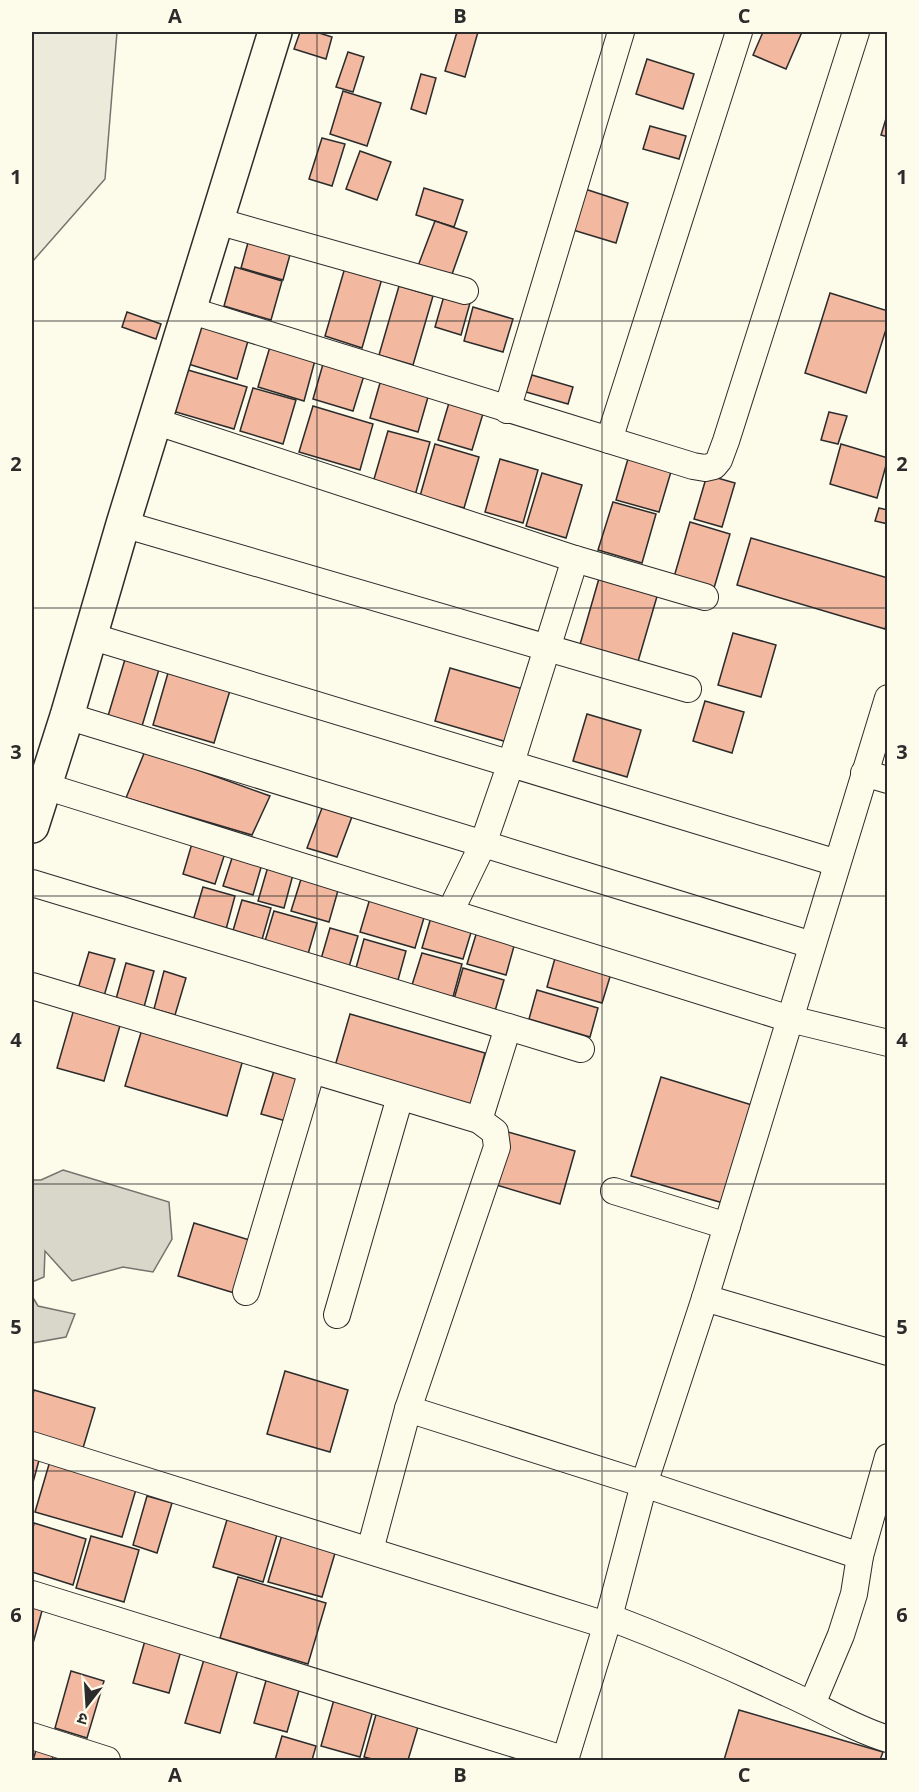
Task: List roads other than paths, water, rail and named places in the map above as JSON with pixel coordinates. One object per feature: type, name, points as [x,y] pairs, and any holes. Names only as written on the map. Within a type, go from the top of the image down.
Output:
[{"type":"street","points":[[32,826],[38,785],[67,716],[154,421],[275,32]]},
{"type":"street","points":[[507,410],[621,32]]},
{"type":"street","points":[[609,440],[739,32]]},
{"type":"street","points":[[189,310],[507,410],[705,468],[714,466],[719,460],[855,32]]},
{"type":"street","points":[[217,221],[465,291]]},
{"type":"street","points":[[154,421],[575,559],[705,597]]},
{"type":"street","points":[[123,524],[688,689]]},
{"type":"street","points":[[450,912],[483,844],[511,764],[575,559]]},
{"type":"street","points":[[90,636],[837,863]]},
{"type":"street","points":[[32,1594],[565,1760],[607,1621],[644,1484],[705,1298],[837,863],[876,777],[888,698]]},
{"type":"street","points":[[67,716],[812,945]]},
{"type":"street","points":[[38,785],[790,1019],[888,1043]]},
{"type":"street","points":[[32,883],[581,1049]]},
{"type":"street","points":[[32,986],[479,1120],[495,1132],[497,1147],[408,1409],[370,1550]]},
{"type":"street","points":[[479,1120],[508,1028]]},
{"type":"street","points":[[246,1292],[312,1070]]},
{"type":"street","points":[[337,1315],[400,1097]]},
{"type":"street","points":[[614,1191],[727,1226]]},
{"type":"street","points":[[705,1298],[888,1352]]},
{"type":"street","points":[[408,1409],[644,1484],[872,1542]]},
{"type":"street","points":[[32,1445],[607,1621],[702,1653],[812,1704],[849,1724],[888,1739]]},
{"type":"street","points":[[812,1704],[841,1635],[872,1542],[888,1457]]},
{"type":"street","points":[[32,1736],[107,1761]]}]
